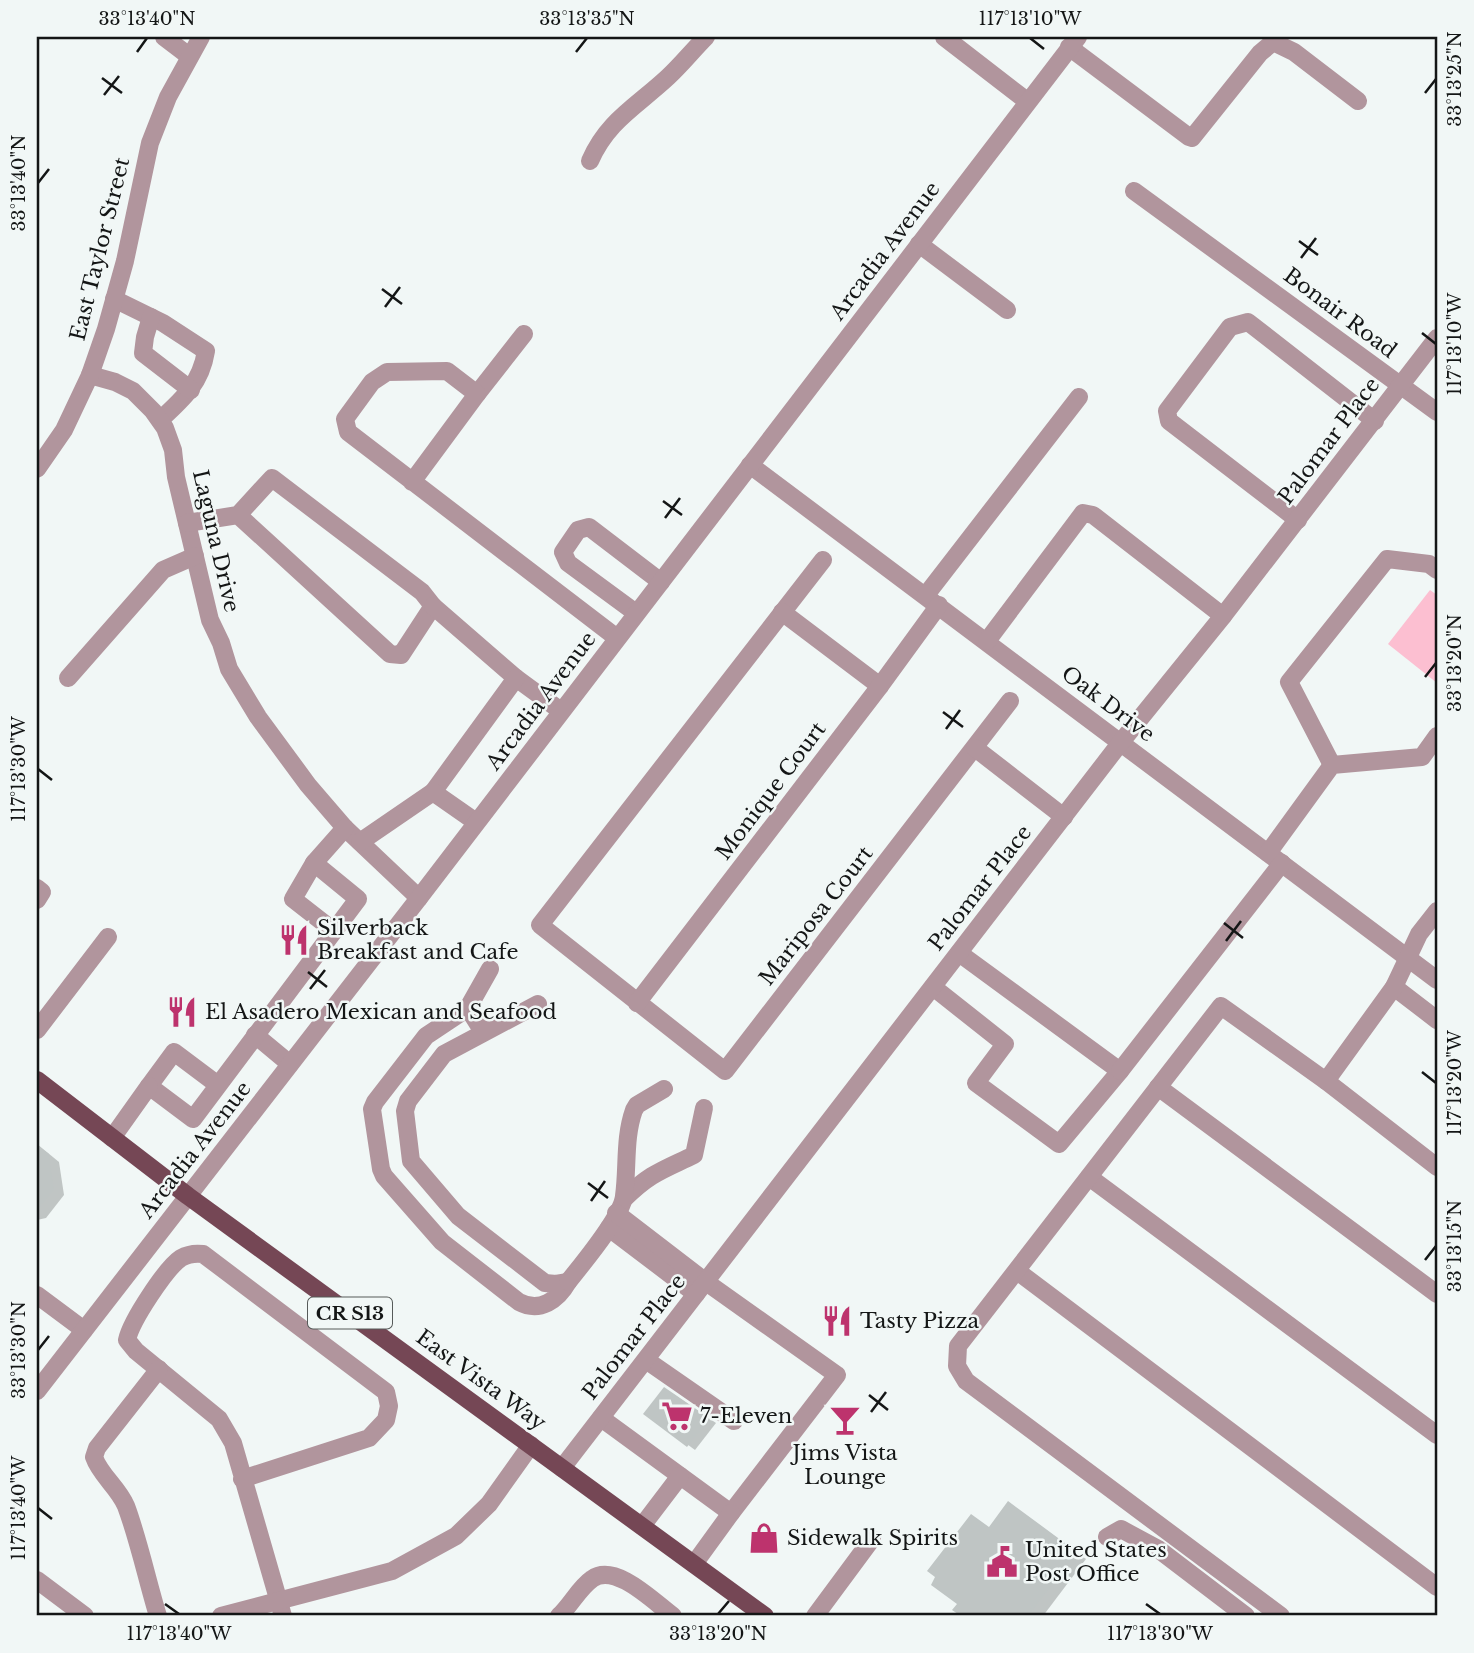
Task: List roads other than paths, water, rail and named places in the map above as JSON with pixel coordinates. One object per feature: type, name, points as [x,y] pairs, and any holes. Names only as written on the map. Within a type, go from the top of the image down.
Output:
[{"type":"main road","name":"East Vista Way","points":[[37,1080],[188,1196],[765,1616]]},
{"type":"street","points":[[164,37],[189,56]]},
{"type":"street","name":"East Taylor Street","points":[[37,469],[64,430],[90,375],[114,299],[150,143],[168,97],[201,37]]},
{"type":"street","points":[[590,161],[597,142],[608,128],[669,76],[706,37]]},
{"type":"street","points":[[944,37],[1027,101]]},
{"type":"street","points":[[1073,42],[1189,138],[1192,138],[1273,42],[1294,52],[1357,101]]},
{"type":"street","name":"Arcadia Avenue","points":[[37,1391],[419,898],[1073,42]]},
{"type":"street","name":"Bonair Road","points":[[1134,191],[1437,412]]},
{"type":"street","points":[[919,244],[1007,310]]},
{"type":"street","points":[[114,299],[151,317],[206,351],[204,369],[191,390],[160,420]]},
{"type":"street","points":[[151,317],[143,353],[191,390]]},
{"type":"street","points":[[1298,520],[1168,421],[1167,411],[1230,327],[1248,321],[1375,421]]},
{"type":"street","points":[[412,482],[524,334]]},
{"type":"street","name":"Palomar Place","points":[[562,1468],[1121,742],[1223,616],[1437,338]]},
{"type":"street","points":[[477,394],[447,372],[387,372],[372,382],[345,419],[348,432],[617,638]]},
{"type":"street","name":"Laguna Drive","points":[[90,375],[115,382],[133,391],[165,428],[173,450],[176,477],[210,620],[229,668],[258,717],[308,785],[345,828],[419,898]]},
{"type":"street","name":"Monique Court","points":[[637,1003],[880,686],[932,600],[1079,397]]},
{"type":"street","name":"Oak Drive","points":[[750,465],[1437,980]]},
{"type":"street","points":[[187,523],[238,515],[272,478],[422,592],[433,606],[516,677],[561,711]]},
{"type":"street","points":[[987,641],[1083,513],[1093,515],[1223,616]]},
{"type":"street","points":[[238,515],[390,654],[401,655],[433,606]]},
{"type":"street","points":[[636,613],[568,563],[563,552],[578,530],[589,527],[661,582]]},
{"type":"street","points":[[68,678],[163,570],[195,556]]},
{"type":"street","points":[[1332,765],[1289,682],[1387,559],[1429,564],[1437,570]]},
{"type":"street","points":[[637,1003],[540,925],[823,560]]},
{"type":"street","points":[[782,612],[880,686]]},
{"type":"street","points":[[360,842],[433,792],[516,677]]},
{"type":"street","name":"Mariposa Court","points":[[637,1003],[725,1071],[1010,701]]},
{"type":"street","points":[[1332,765],[1422,757],[1437,736]]},
{"type":"street","points":[[975,748],[1064,817]]},
{"type":"street","points":[[933,988],[1005,1044],[976,1083],[1059,1144],[1120,1072],[1262,889],[1275,858],[1332,765]]},
{"type":"street","points":[[433,792],[476,822]]},
{"type":"street","points":[[334,931],[293,899],[314,863],[345,828]]},
{"type":"street","points":[[149,1086],[193,1119],[358,899],[314,863]]},
{"type":"street","points":[[37,888],[42,892],[37,900]]},
{"type":"street","points":[[1326,1081],[1394,987],[1419,934],[1437,911]]},
{"type":"street","points":[[37,1030],[108,937]]},
{"type":"street","points":[[959,953],[1120,1072]]},
{"type":"street","points":[[490,969],[468,1009],[435,1029],[418,1044],[372,1108],[381,1169],[442,1242],[525,1305],[555,1300],[616,1213],[643,1180],[694,1155],[704,1108]]},
{"type":"street","points":[[1394,987],[1437,1020]]},
{"type":"street","points":[[538,1004],[444,1054],[405,1106],[411,1161],[453,1211],[545,1283],[568,1282]]},
{"type":"street","points":[[1281,1616],[966,1381],[957,1366],[958,1346],[1221,1006],[1326,1081],[1437,1167]]},
{"type":"street","points":[[468,1009],[483,1032]]},
{"type":"street","points":[[256,1035],[290,1064]]},
{"type":"street","points":[[112,1138],[174,1052],[218,1085]]},
{"type":"street","points":[[1158,1087],[1437,1294]]},
{"type":"street","points":[[616,1213],[634,1110],[664,1089]]},
{"type":"street","points":[[1089,1177],[1437,1435]]},
{"type":"street","points":[[430,1229],[453,1211]]},
{"type":"street","points":[[616,1213],[701,1288],[837,1375],[694,1564]]},
{"type":"street","points":[[242,1479],[369,1438],[386,1420],[389,1406],[386,1392],[203,1254],[193,1253],[180,1259],[138,1311],[127,1340],[136,1352],[219,1419],[233,1443],[242,1479],[280,1609]]},
{"type":"street","points":[[1017,1271],[1437,1587]]},
{"type":"street","points":[[37,1295],[84,1330]]},
{"type":"street","points":[[646,1360],[734,1421]]},
{"type":"street","points":[[158,1616],[126,1507],[116,1487],[96,1464],[94,1457],[97,1448],[159,1369]]},
{"type":"street","points":[[601,1418],[732,1513]]},
{"type":"street","points":[[221,1616],[280,1609],[391,1571],[456,1536],[489,1504],[531,1445]]},
{"type":"street","points":[[642,1526],[680,1476]]},
{"type":"street","points":[[1107,1537],[1121,1529],[1158,1549],[1246,1616]]},
{"type":"street","points":[[816,1616],[872,1539]]},
{"type":"street","points":[[559,1616],[593,1578],[606,1574],[619,1576],[673,1616]]},
{"type":"street","points":[[37,1580],[85,1616]]},
{"type":"place","name":"Silverback Breakfast and Cafe","points":[[294,940]]},
{"type":"place","name":"El Asadero Mexican and Seafood","points":[[182,1012]]},
{"type":"place","name":"Tasty Pizza","points":[[837,1321]]},
{"type":"place","name":"7-Eleven","points":[[677,1416]]},
{"type":"place","name":"Jims Vista Lounge","points":[[845,1420]]},
{"type":"place","name":"Sidewalk Spirits","points":[[764,1538]]},
{"type":"place","name":"United States Post Office","points":[[1002,1562]]}]
